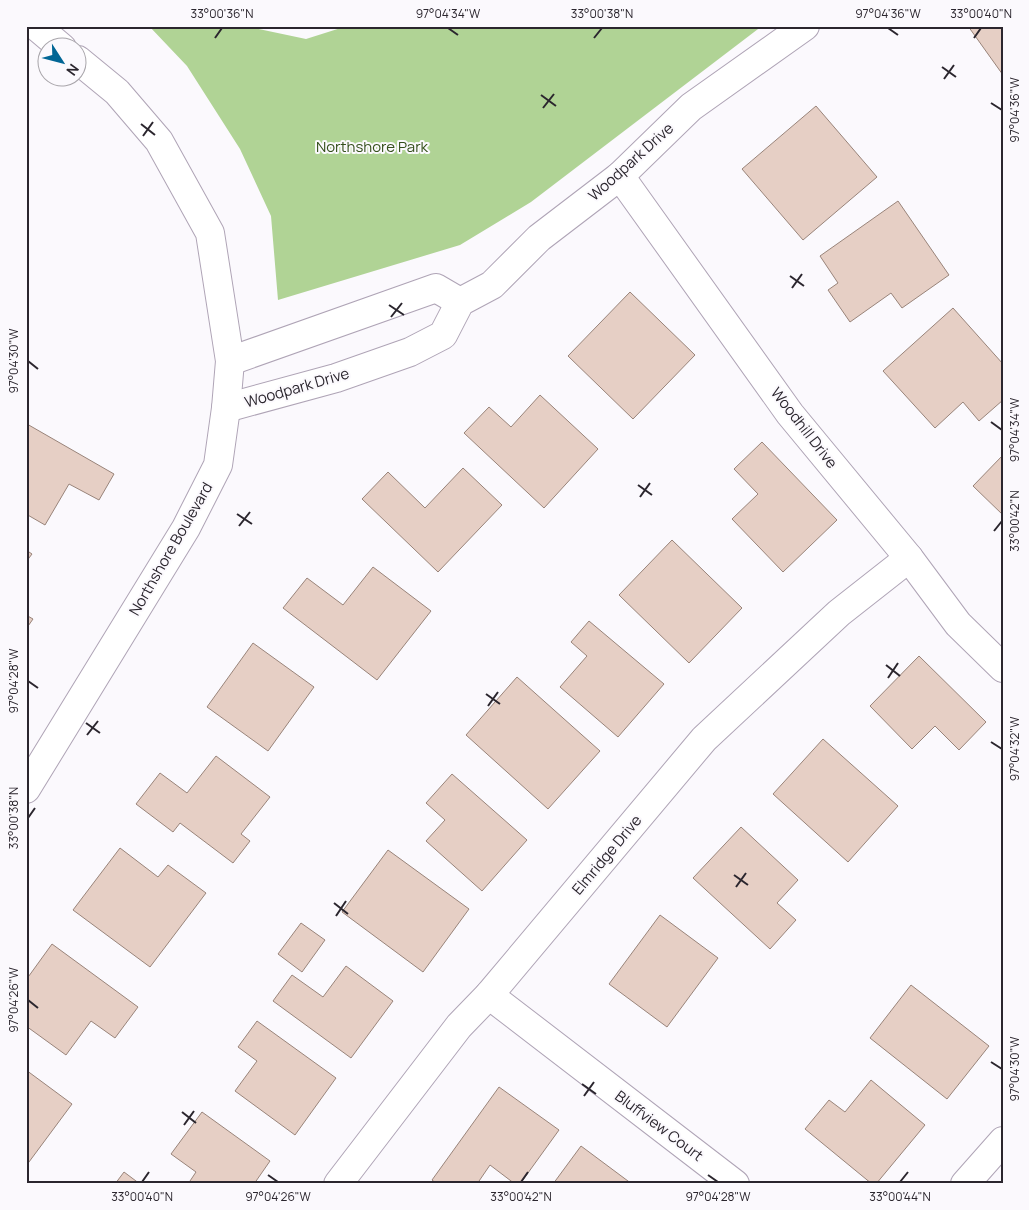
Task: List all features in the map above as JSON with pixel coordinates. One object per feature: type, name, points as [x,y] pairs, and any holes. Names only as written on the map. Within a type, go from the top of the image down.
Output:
[{"type":"street","points":[[36,26],[50,38]]},
{"type":"street","name":"Woodpark Drive","points":[[226,408],[336,378],[410,352],[443,335],[460,302],[492,285],[540,238],[620,176],[691,107],[805,26]]},
{"type":"street","name":"Northshore Boulevard","points":[[26,790],[190,520],[218,465],[226,408],[230,361],[210,233],[160,141],[116,92],[88,68]]},
{"type":"street","name":"Woodhill Drive","points":[[620,176],[790,414],[908,558],[958,624],[1003,668]]},
{"type":"street","points":[[230,361],[436,288],[460,302]]},
{"type":"street","name":"Elmridge Drive","points":[[338,1184],[459,1026],[489,995],[704,739],[839,613],[908,558]]},
{"type":"street","name":"Bluffview Court","points":[[489,995],[735,1184]]},
{"type":"street","points":[[965,1184],[1003,1141]]},
{"type":"green space","name":"Northshore Park","points":[[149,26],[244,26],[306,39],[347,26],[762,26],[531,202],[460,245],[278,300],[271,216],[240,149],[187,66]]},
{"type":"building","points":[[968,26],[1003,26],[1003,75]]},
{"type":"building","points":[[816,106],[877,177],[803,240],[742,169]]},
{"type":"building","points":[[898,201],[949,275],[902,308],[891,293],[850,322],[828,290],[838,283],[820,256]]},
{"type":"building","points":[[630,292],[695,355],[633,419],[568,356]]},
{"type":"building","points":[[953,308],[1003,364],[1003,400],[979,421],[963,402],[935,428],[883,371]]},
{"type":"building","points":[[540,395],[598,449],[544,508],[464,433],[489,407],[511,427]]},
{"type":"building","points":[[27,424],[114,474],[99,500],[69,484],[45,525],[26,514]]},
{"type":"building","points":[[762,442],[837,520],[783,572],[732,519],[758,494],[734,469]]},
{"type":"building","points":[[1003,455],[1003,515],[973,486]]},
{"type":"building","points":[[463,468],[502,505],[438,572],[362,499],[388,472],[425,508]]},
{"type":"building","points":[[672,540],[742,608],[689,663],[619,595]]},
{"type":"building","points":[[26,550],[32,554],[26,562]]},
{"type":"building","points":[[373,567],[431,611],[377,680],[283,608],[307,578],[343,605]]},
{"type":"building","points":[[26,615],[33,619],[26,629]]},
{"type":"building","points":[[589,621],[664,684],[618,737],[560,687],[587,656],[571,642]]},
{"type":"building","points":[[253,643],[314,687],[268,751],[207,707]]},
{"type":"building","points":[[919,656],[986,722],[959,750],[935,726],[912,749],[870,706]]},
{"type":"building","points":[[517,677],[600,751],[548,809],[466,735]]},
{"type":"building","points":[[823,739],[898,806],[848,862],[773,794]]},
{"type":"building","points":[[216,756],[270,797],[241,834],[250,841],[233,863],[180,823],[173,832],[136,804],[160,773],[187,793]]},
{"type":"building","points":[[452,774],[527,840],[482,891],[426,841],[445,820],[426,803]]},
{"type":"building","points":[[741,827],[798,880],[777,903],[796,920],[770,949],[693,878]]},
{"type":"building","points":[[120,848],[158,877],[168,865],[206,893],[150,967],[73,910]]},
{"type":"building","points":[[388,850],[469,909],[423,972],[342,912]]},
{"type":"building","points":[[660,915],[718,958],[667,1027],[609,984]]},
{"type":"building","points":[[301,923],[325,940],[302,972],[278,954]]},
{"type":"building","points":[[52,944],[138,1007],[115,1038],[91,1021],[66,1055],[26,1026],[26,980]]},
{"type":"building","points":[[346,966],[393,1001],[351,1058],[273,1001],[292,975],[323,997]]},
{"type":"building","points":[[911,985],[989,1046],[947,1099],[870,1038]]},
{"type":"building","points":[[257,1021],[336,1078],[295,1135],[235,1091],[257,1061],[238,1047]]},
{"type":"building","points":[[26,1070],[72,1104],[26,1166]]},
{"type":"building","points":[[871,1080],[925,1125],[876,1184],[872,1184],[805,1129],[829,1100],[845,1112]]},
{"type":"building","points":[[499,1087],[559,1130],[520,1184],[515,1184],[490,1165],[477,1184],[437,1184],[432,1180]]},
{"type":"building","points":[[202,1112],[270,1161],[254,1184],[188,1184],[196,1172],[171,1154]]},
{"type":"building","points":[[581,1146],[632,1184],[553,1184]]},
{"type":"building","points":[[124,1172],[140,1184],[115,1184]]}]
